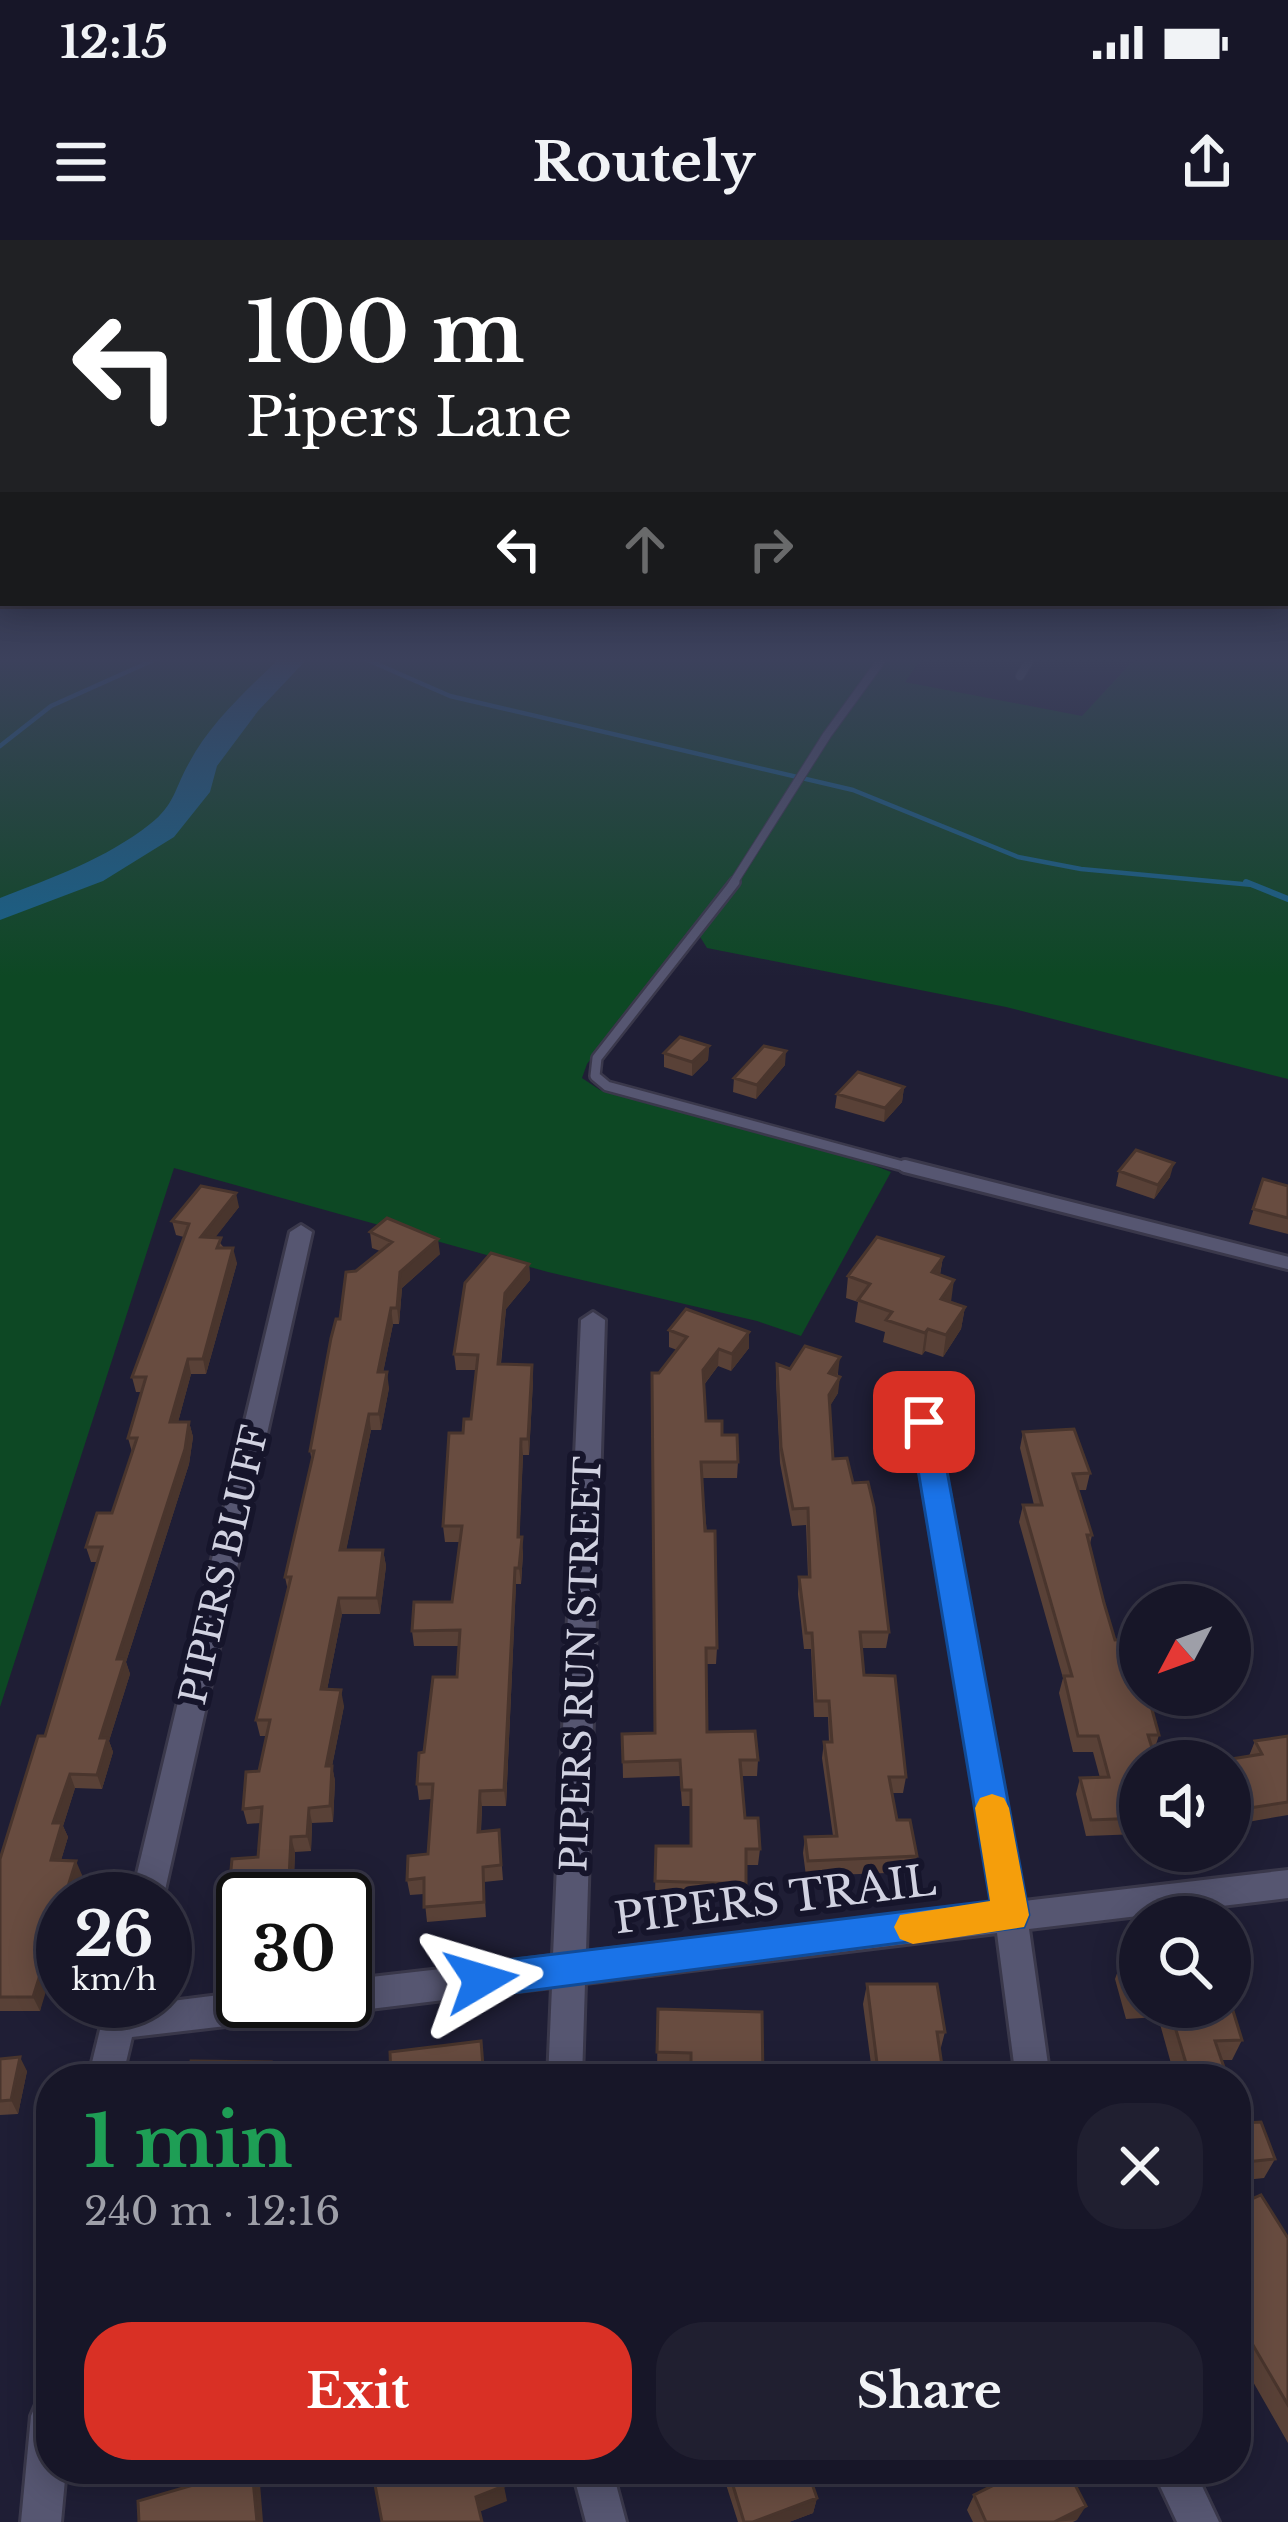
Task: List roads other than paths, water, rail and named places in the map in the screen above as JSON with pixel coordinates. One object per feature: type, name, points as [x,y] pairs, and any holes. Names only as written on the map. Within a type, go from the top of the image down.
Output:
[{"type":"street","name":"PIPERS BLUFF","points":[[153,1872],[301,1232]]},
{"type":"street","name":"PIPERS RUN STREET","points":[[566,2064],[593,1320]]},
{"type":"street","points":[[924,1422],[1011,1915],[1031,2064]]},
{"type":"street","name":"PIPERS TRAIL","points":[[372,1993],[1288,1884]]},
{"type":"street","points":[[109,2064],[117,2028]]},
{"type":"street","points":[[41,2522],[45,2484]]},
{"type":"street","points":[[596,2484],[606,2522]]},
{"type":"street","points":[[1179,2484],[1198,2522]]},
{"type":"lane","points":[[809,764],[753,859],[597,1058],[595,1076],[608,1086],[1288,1263]]},
{"type":"waterway","points":[[0,910],[91,874],[163,830],[195,792],[202,764]]},
{"type":"waterway","points":[[744,764],[853,790],[1018,857],[1081,869],[1253,885]]},
{"type":"waterway","points":[[1246,882],[1288,899]]}]
